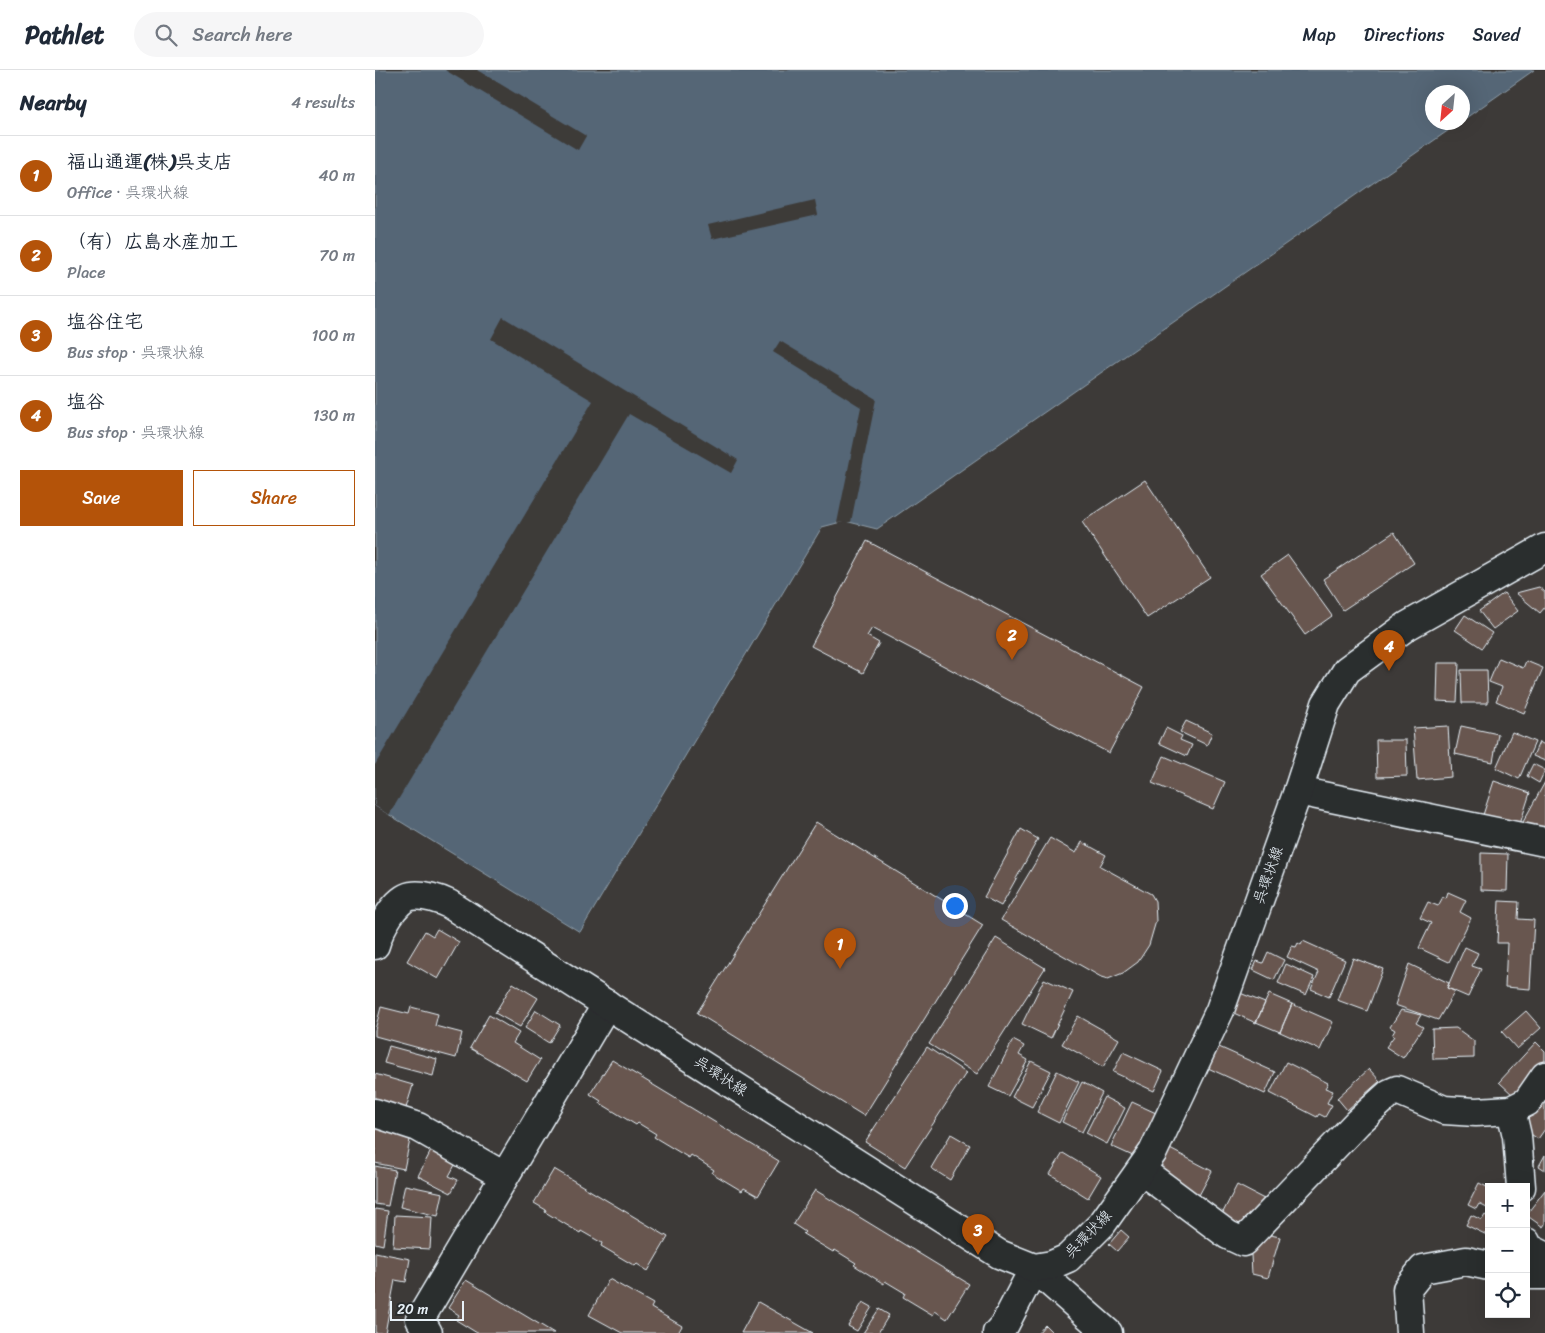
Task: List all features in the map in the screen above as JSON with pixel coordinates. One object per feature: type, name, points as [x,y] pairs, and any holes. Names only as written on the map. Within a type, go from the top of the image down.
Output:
[{"type":"main road","name":"呉環状線","points":[[375,945],[377,936],[394,907],[410,896],[432,897],[449,904],[999,1254],[1034,1268],[1052,1265],[1068,1258],[1102,1224],[1153,1152],[1220,1010],[1298,791],[1326,704],[1347,670],[1407,626],[1545,548]]},
{"type":"main road","points":[[1298,791],[1545,842]]},
{"type":"main road","points":[[428,1333],[419,1319],[607,1004]]},
{"type":"main road","points":[[1141,1170],[1228,1235],[1243,1242],[1357,1123],[1390,1093],[1397,1090],[1444,1110],[1476,1112],[1511,1110],[1527,1102],[1545,1076]]},
{"type":"main road","points":[[1511,1110],[1517,1136],[1521,1183]]},
{"type":"main road","points":[[375,1113],[418,1127],[504,1176]]},
{"type":"main road","points":[[1530,1248],[1545,1256]]},
{"type":"main road","points":[[1410,1333],[1407,1289],[1423,1269],[1466,1261],[1485,1265]]},
{"type":"main road","points":[[997,1333],[1005,1324],[1034,1268],[1108,1333]]},
{"type":"main road","points":[[1530,1276],[1545,1276]]},
{"type":"water","points":[[375,70],[1534,70],[1470,115],[1470,85],[1425,85],[1425,130],[1449,130],[877,529],[845,521],[822,527],[580,932],[375,806]]},
{"type":"pier","points":[[445,70],[477,70],[586,136],[578,150]]},
{"type":"pier","points":[[815,200],[818,215],[712,239],[708,225]]},
{"type":"pier","points":[[503,317],[738,460],[731,473],[629,414],[389,815],[375,806],[375,765],[593,401],[491,339]]},
{"type":"pier","points":[[780,341],[876,399],[851,522],[837,523],[861,407],[773,352]]},
{"type":"building","points":[[1145,480],[1210,577],[1147,618],[1082,522]]},
{"type":"building","points":[[1394,532],[1414,563],[1343,610],[1323,579]]},
{"type":"building","points":[[867,541],[1144,687],[1109,753],[872,628],[867,636],[879,643],[863,673],[811,646]]},
{"type":"building","points":[[1288,555],[1332,616],[1305,635],[1261,574]]},
{"type":"building","points":[[1539,587],[1545,592],[1545,607],[1540,613],[1516,593]]},
{"type":"building","points":[[1504,593],[1518,611],[1493,629],[1479,611]]},
{"type":"building","points":[[1465,615],[1492,633],[1482,648],[1455,630]]},
{"type":"building","points":[[1499,658],[1523,668],[1526,661],[1543,668],[1524,713],[1496,701],[1502,687],[1489,682]]},
{"type":"building","points":[[1438,663],[1459,663],[1457,702],[1437,701]]},
{"type":"building","points":[[1461,670],[1487,670],[1488,703],[1462,703]]},
{"type":"building","points":[[1186,721],[1212,733],[1207,745],[1180,732]]},
{"type":"building","points":[[1448,726],[1451,777],[1417,780],[1413,728]]},
{"type":"building","points":[[1461,726],[1498,734],[1493,762],[1455,754]]},
{"type":"building","points":[[1166,728],[1182,736],[1180,740],[1192,745],[1187,756],[1159,743]]},
{"type":"building","points":[[1512,732],[1535,742],[1519,779],[1496,768]]},
{"type":"building","points":[[1376,740],[1406,740],[1407,776],[1377,777]]},
{"type":"building","points":[[1539,742],[1545,745],[1545,761],[1533,756]]},
{"type":"building","points":[[1164,756],[1225,782],[1213,809],[1152,783]]},
{"type":"building","points":[[1533,764],[1545,770],[1539,783],[1527,776]]},
{"type":"building","points":[[1494,781],[1530,793],[1519,827],[1483,815]]},
{"type":"building","points":[[1545,782],[1545,835],[1523,822]]},
{"type":"building","points":[[816,822],[983,925],[864,1116],[697,1013]]},
{"type":"building","points":[[1021,829],[1038,839],[1001,906],[984,897]]},
{"type":"building","points":[[1050,838],[1076,853],[1082,842],[1106,855],[1100,866],[1151,894],[1155,901],[1156,921],[1149,945],[1138,962],[1123,973],[1108,979],[1101,977],[1001,920]]},
{"type":"building","points":[[1481,853],[1508,854],[1507,891],[1481,890]]},
{"type":"building","points":[[1448,892],[1466,900],[1460,912],[1471,918],[1449,962],[1419,948],[1431,923],[1420,918],[1428,902],[1438,906],[1443,897],[1446,898]]},
{"type":"building","points":[[1499,901],[1519,902],[1518,919],[1534,920],[1530,989],[1505,987],[1507,943],[1497,943]]},
{"type":"building","points":[[437,929],[459,942],[438,979],[407,961],[425,931],[433,936]]},
{"type":"building","points":[[996,938],[1045,968],[977,1074],[929,1044]]},
{"type":"building","points":[[1303,941],[1345,960],[1329,997],[1311,989],[1319,972],[1287,957],[1292,946],[1296,947],[1298,943],[1301,945]]},
{"type":"building","points":[[1465,947],[1478,953],[1472,966],[1481,969],[1468,997],[1447,988]]},
{"type":"building","points":[[1268,952],[1284,960],[1274,980],[1253,970],[1257,961],[1263,963]]},
{"type":"building","points":[[1353,958],[1383,969],[1367,1011],[1337,1000]]},
{"type":"building","points":[[1286,964],[1314,977],[1306,995],[1278,983]]},
{"type":"building","points":[[1409,964],[1449,983],[1447,988],[1455,991],[1438,1020],[1395,1005]]},
{"type":"building","points":[[1044,979],[1073,992],[1051,1038],[1022,1024]]},
{"type":"building","points":[[513,983],[538,998],[520,1027],[495,1013]]},
{"type":"building","points":[[1235,991],[1265,1003],[1256,1023],[1227,1010]]},
{"type":"building","points":[[1269,994],[1292,1004],[1280,1032],[1256,1022]]},
{"type":"building","points":[[1292,1004],[1333,1022],[1320,1050],[1280,1032]]},
{"type":"building","points":[[381,1007],[409,1014],[411,1007],[438,1014],[435,1026],[462,1033],[456,1058],[375,1036]]},
{"type":"building","points":[[536,1010],[560,1025],[549,1043],[525,1028]]},
{"type":"building","points":[[1401,1010],[1421,1015],[1416,1023],[1423,1027],[1403,1058],[1386,1047],[1394,1036],[1392,1035],[1395,1030],[1390,1027]]},
{"type":"building","points":[[1526,1011],[1541,1028],[1517,1049],[1502,1032]]},
{"type":"building","points":[[489,1015],[519,1033],[513,1043],[540,1060],[527,1081],[470,1048]]},
{"type":"building","points":[[1078,1016],[1119,1039],[1103,1067],[1062,1044]]},
{"type":"building","points":[[1456,1028],[1474,1041],[1474,1058],[1433,1059],[1432,1029]]},
{"type":"building","points":[[1013,1040],[1024,1046],[1019,1055],[1028,1060],[1008,1096],[989,1087]]},
{"type":"building","points":[[1536,1042],[1545,1051],[1545,1063],[1514,1096],[1499,1082]]},
{"type":"building","points":[[389,1046],[437,1059],[433,1076],[384,1063]]},
{"type":"building","points":[[927,1047],[966,1073],[905,1167],[865,1142]]},
{"type":"building","points":[[1219,1047],[1275,1072],[1265,1094],[1208,1068]]},
{"type":"building","points":[[1123,1052],[1163,1071],[1154,1091],[1113,1072]]},
{"type":"building","points":[[612,1060],[779,1161],[758,1196],[744,1188],[742,1191],[712,1173],[714,1170],[691,1155],[689,1158],[654,1137],[656,1134],[638,1123],[636,1125],[600,1103],[601,1101],[590,1094]]},
{"type":"building","points":[[1031,1061],[1051,1071],[1032,1107],[1012,1097]]},
{"type":"building","points":[[1286,1062],[1328,1083],[1325,1088],[1333,1091],[1327,1103],[1332,1105],[1325,1117],[1319,1114],[1317,1117],[1270,1093]]},
{"type":"building","points":[[1369,1069],[1380,1081],[1347,1110],[1337,1098]]},
{"type":"building","points":[[1057,1071],[1079,1082],[1059,1123],[1037,1112]]},
{"type":"building","points":[[375,1074],[413,1085],[403,1118],[375,1110]]},
{"type":"building","points":[[1082,1082],[1102,1093],[1082,1132],[1062,1122]]},
{"type":"building","points":[[1545,1094],[1545,1129],[1538,1139],[1522,1128]]},
{"type":"building","points":[[1104,1097],[1125,1108],[1107,1144],[1086,1133]]},
{"type":"building","points":[[1132,1102],[1156,1113],[1135,1157],[1111,1146]]},
{"type":"building","points":[[375,1128],[411,1135],[404,1169],[375,1163]]},
{"type":"building","points":[[951,1134],[970,1145],[950,1180],[931,1168]]},
{"type":"building","points":[[433,1147],[456,1163],[449,1176],[458,1180],[451,1193],[418,1176]]},
{"type":"building","points":[[1168,1148],[1212,1171],[1197,1199],[1153,1176]]},
{"type":"building","points":[[1063,1153],[1101,1176],[1088,1198],[1050,1174]]},
{"type":"building","points":[[1545,1155],[1545,1170],[1539,1166]]},
{"type":"building","points":[[375,1166],[395,1170],[388,1206],[375,1204]]},
{"type":"building","points":[[554,1169],[668,1237],[648,1271],[637,1264],[635,1266],[601,1246],[602,1243],[581,1231],[580,1233],[545,1212],[546,1210],[534,1203]]},
{"type":"building","points":[[1479,1183],[1485,1186],[1485,1207],[1479,1204],[1476,1209],[1468,1205]]},
{"type":"building","points":[[405,1185],[443,1193],[438,1216],[400,1207]]},
{"type":"building","points":[[1237,1185],[1264,1199],[1252,1222],[1245,1218],[1238,1230],[1219,1220]]},
{"type":"building","points":[[815,1190],[969,1284],[947,1319],[935,1311],[933,1315],[903,1297],[905,1293],[885,1281],[884,1284],[835,1250],[833,1252],[803,1234],[805,1232],[793,1224]]},
{"type":"building","points":[[1545,1190],[1545,1224],[1543,1227],[1530,1218],[1530,1210]]},
{"type":"building","points":[[375,1209],[388,1211],[383,1245],[375,1243]]},
{"type":"building","points":[[395,1215],[432,1217],[430,1249],[393,1247]]},
{"type":"building","points":[[1471,1215],[1482,1220],[1485,1215],[1485,1234],[1466,1225]]},
{"type":"building","points":[[1121,1230],[1129,1237],[1117,1251],[1109,1244]]},
{"type":"building","points":[[1256,1232],[1280,1237],[1268,1278],[1252,1274],[1251,1255],[1245,1252]]},
{"type":"building","points":[[375,1252],[410,1259],[406,1282],[395,1280],[385,1333],[375,1333]]},
{"type":"building","points":[[609,1279],[653,1304],[651,1308],[682,1326],[678,1333],[622,1333],[589,1315]]},
{"type":"building","points":[[466,1280],[554,1333],[477,1333],[456,1320],[459,1315],[448,1308]]},
{"type":"building","points":[[758,1302],[813,1333],[741,1333]]},
{"type":"building","points":[[863,1302],[872,1307],[857,1331],[848,1326]]},
{"type":"building","points":[[879,1309],[889,1315],[878,1333],[863,1333]]},
{"type":"building","points":[[1045,1325],[1053,1333],[1038,1333]]},
{"type":"place","name":"（有）広島水産加工","points":[[1012,660]]},
{"type":"place","name":"塩谷","points":[[1389,671]]},
{"type":"place","name":"福山通運(株)呉支店","points":[[840,969]]},
{"type":"place","name":"塩谷住宅","points":[[978,1255]]}]
